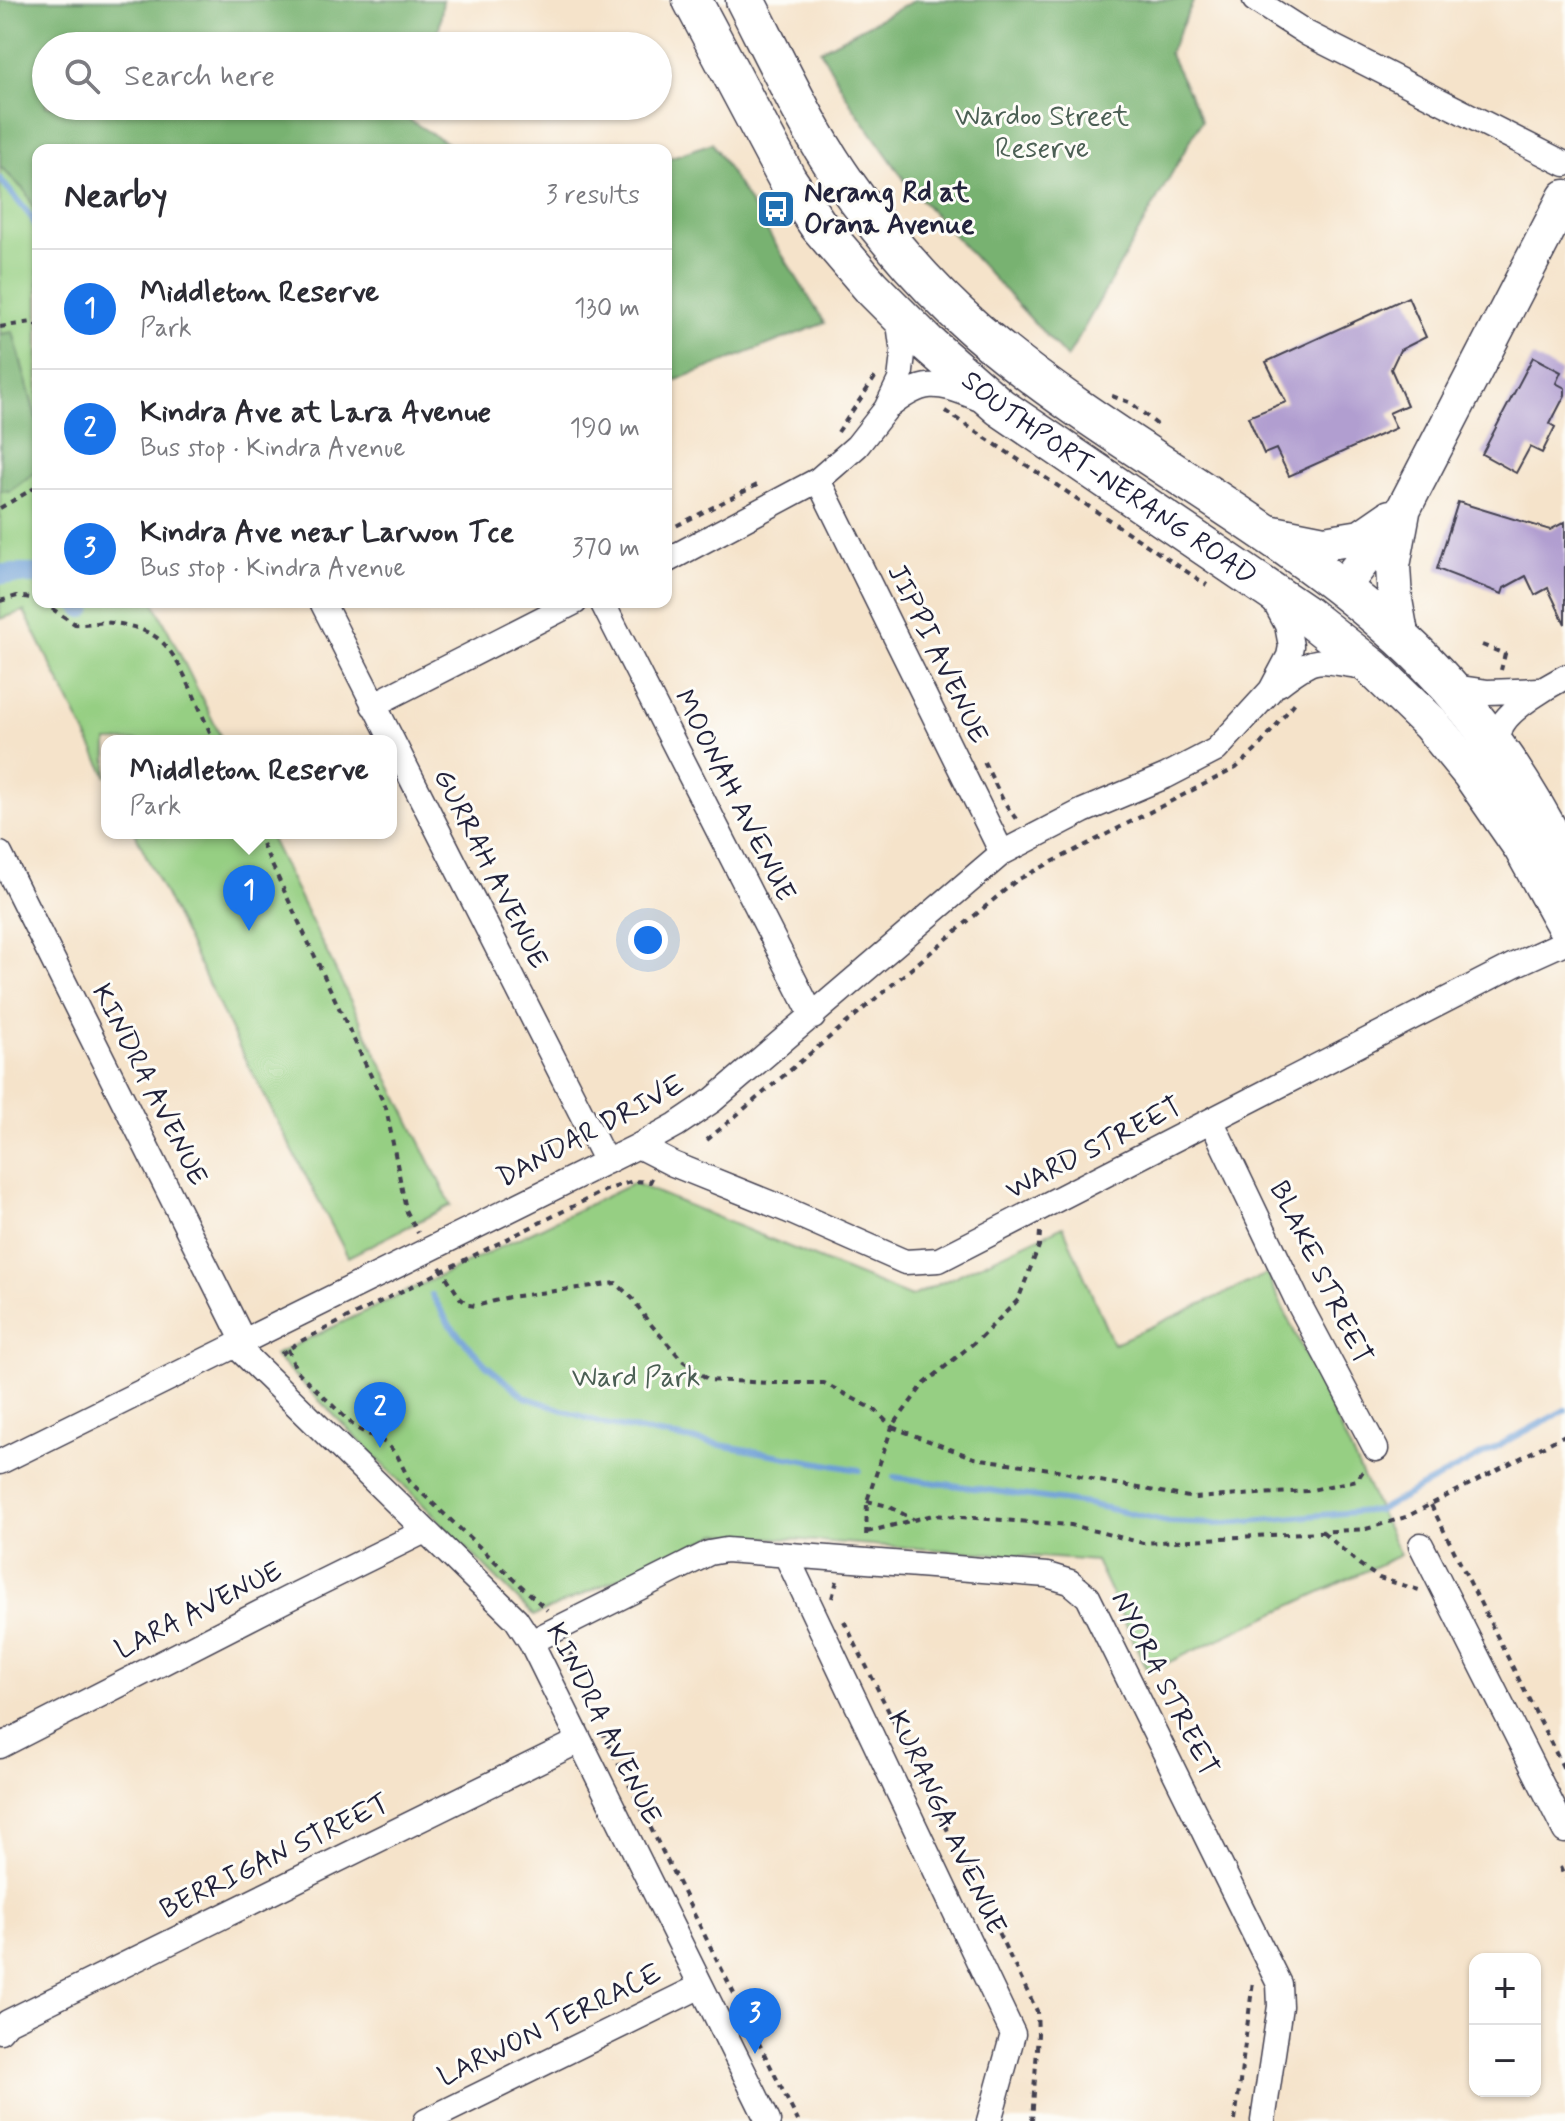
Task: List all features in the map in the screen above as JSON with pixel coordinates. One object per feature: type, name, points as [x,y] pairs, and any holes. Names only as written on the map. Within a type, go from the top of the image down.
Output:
[{"type":"main road","name":"SOUTHPORT-NERANG ROAD","points":[[692,0],[787,179],[833,244],[898,315],[1000,407],[1268,589],[1333,635],[1366,663],[1430,723],[1471,773],[1523,848],[1565,924]]},
{"type":"main road","name":"SOUTHPORT-NERANG ROAD","points":[[745,0],[815,136],[861,203],[927,282],[976,330],[1068,403],[1342,588],[1402,639],[1447,686],[1498,751],[1565,863]]},
{"type":"main road","points":[[1342,588],[1337,600],[1338,612],[1366,663]]},
{"type":"street","points":[[1255,0],[1308,34],[1565,164]]},
{"type":"street","points":[[1342,588],[1404,508],[1565,197]]},
{"type":"street","points":[[886,409],[903,367],[898,315]]},
{"type":"street","points":[[672,558],[818,480],[857,446],[886,409],[905,393],[931,383],[953,388],[1000,407]]},
{"type":"street","name":"JIPPI AVENUE","points":[[818,480],[1002,853]]},
{"type":"street","points":[[1260,531],[1324,543],[1361,537],[1404,508]]},
{"type":"street","points":[[1402,639],[1393,566],[1404,508]]},
{"type":"street","name":"DANDAR DRIVE","points":[[1268,589],[1283,614],[1291,646],[1271,690]]},
{"type":"street","name":"GURRAH AVENUE","points":[[325,608],[388,735]]},
{"type":"street","points":[[373,705],[563,608]]},
{"type":"street","name":"MOONAH AVENUE","points":[[605,608],[813,1017]]},
{"type":"street","name":"DANDAR DRIVE","points":[[0,1462],[676,1125],[713,1100],[813,1017],[1002,853],[1083,811],[1166,776],[1216,750],[1271,690],[1312,661],[1366,663]]},
{"type":"street","points":[[1498,751],[1498,734],[1509,715],[1539,690],[1565,677]]},
{"type":"street","points":[[1447,686],[1488,692],[1539,690]]},
{"type":"street","name":"GURRAH AVENUE","points":[[397,752],[606,1162]]},
{"type":"street","name":"KINDRA AVENUE","points":[[0,854],[240,1344],[516,1619],[531,1642],[768,2121]]},
{"type":"street","points":[[0,889],[23,900]]},
{"type":"street","name":"WARD STREET","points":[[638,1146],[673,1164],[905,1262],[939,1260],[1514,965],[1565,942]]},
{"type":"street","name":"BLAKE STREET","points":[[1212,1122],[1299,1304],[1376,1449]]},
{"type":"street","name":"LARA AVENUE","points":[[0,1746],[425,1531]]},
{"type":"street","points":[[1421,1545],[1565,1831]]},
{"type":"street","name":"NYORA STREET","points":[[531,1642],[709,1553],[741,1549],[1047,1575],[1070,1582],[1088,1597],[1279,1984],[1280,2006],[1263,2121]]},
{"type":"street","name":"KURANGA AVENUE","points":[[786,1555],[1013,2034],[989,2121]]},
{"type":"street","name":"BERRIGAN STREET","points":[[0,2031],[8,2022],[579,1741]]},
{"type":"street","name":"LARWON TERRACE","points":[[426,2121],[701,1986]]},
{"type":"path","points":[[0,327],[32,322]]},
{"type":"path","points":[[833,441],[862,394],[880,372]]},
{"type":"path","points":[[942,409],[1216,591]]},
{"type":"path","points":[[672,528],[760,484]]},
{"type":"path","points":[[0,508],[32,489]]},
{"type":"path","points":[[0,601],[17,596],[32,599]]},
{"type":"path","points":[[52,608],[75,624],[117,623],[150,634],[165,644],[211,735]]},
{"type":"path","points":[[1482,645],[1505,654],[1499,678]]},
{"type":"path","points":[[260,839],[386,1108],[406,1210],[443,1273],[468,1305],[616,1283],[633,1299],[682,1360],[709,1380],[824,1383],[875,1410],[892,1427],[974,1458],[1057,1470],[1194,1498],[1307,1491],[1357,1480],[1376,1449]]},
{"type":"path","points":[[707,1140],[1006,889],[1039,868]]},
{"type":"path","points":[[281,1354],[606,1190],[633,1181],[650,1182],[652,1178]]},
{"type":"path","points":[[864,1560],[867,1501],[892,1427],[923,1385],[981,1337],[1018,1300],[1039,1246],[1042,1209]]},
{"type":"path","points":[[288,1349],[296,1370],[356,1428],[386,1443],[397,1455],[410,1482],[542,1608],[549,1611],[557,1609]]},
{"type":"path","points":[[867,1532],[933,1515],[1071,1525],[1143,1543],[1366,1529],[1406,1517],[1565,1435]]},
{"type":"path","points":[[867,1501],[888,1506],[915,1520]]},
{"type":"path","points":[[1431,1505],[1565,1771]]},
{"type":"path","points":[[1323,1532],[1379,1578],[1418,1589],[1426,1600]]},
{"type":"path","points":[[843,1575],[831,1596],[1037,2011],[1032,2121]]},
{"type":"path","points":[[577,1643],[569,1660],[577,1682]]},
{"type":"path","points":[[598,1724],[798,2121]]},
{"type":"path","points":[[1560,1867],[1565,1878]]},
{"type":"path","points":[[1235,2121],[1252,1975]]},
{"type":"green space","points":[[0,0],[443,0],[437,32],[32,32],[32,120],[410,120],[448,144],[32,144],[32,204],[26,192],[0,166]]},
{"type":"green space","name":"Wardoo Street Reserve","points":[[915,0],[1194,0],[1169,53],[1202,120],[1067,358],[911,189],[851,104],[820,50]]},
{"type":"green space","points":[[712,143],[825,323],[672,382],[672,157]]},
{"type":"green space","points":[[0,166],[26,192],[32,204],[32,403],[13,333],[0,334]]},
{"type":"green space","points":[[13,332],[32,403],[32,474],[10,491],[0,490],[0,334]]},
{"type":"green space","points":[[32,474],[32,608],[157,608],[220,735],[101,735],[101,765],[24,611],[0,619],[0,490],[10,490]]},
{"type":"green space","points":[[138,839],[271,839],[451,1205],[348,1257],[243,1055]]},
{"type":"green space","name":"Ward Park","points":[[634,1183],[911,1297],[1063,1226],[1113,1344],[1267,1274],[1400,1555],[1148,1672],[1096,1561],[718,1534],[534,1616],[274,1355]]},
{"type":"building","points":[[1408,297],[1426,337],[1400,350],[1391,369],[1407,405],[1389,413],[1396,428],[1289,476],[1276,449],[1264,454],[1248,417],[1286,402],[1266,362]]},
{"type":"building","points":[[1533,357],[1561,372],[1556,383],[1565,388],[1565,395],[1550,424],[1555,427],[1542,453],[1530,447],[1516,473],[1482,454]]},
{"type":"building","points":[[1458,502],[1550,530],[1565,522],[1565,624],[1548,588],[1535,595],[1526,576],[1504,588],[1502,594],[1437,569]]},
{"type":"waterway","points":[[0,179],[32,218]]},
{"type":"waterway","points":[[0,574],[32,574]]},
{"type":"waterway","points":[[432,1295],[449,1324],[485,1364],[525,1397],[604,1424],[859,1470]]},
{"type":"waterway","points":[[894,1477],[1088,1504],[1168,1522],[1215,1524],[1379,1510],[1565,1410]]},
{"type":"place","name":"Nerang Rd at Orana Avenue","points":[[776,209]]},
{"type":"place","name":"Middleton Reserve","points":[[249,931]]},
{"type":"place","name":"Kindra Ave at Lara Avenue","points":[[380,1448]]},
{"type":"place","name":"Kindra Ave near Larwon Tce","points":[[755,2054]]}]
